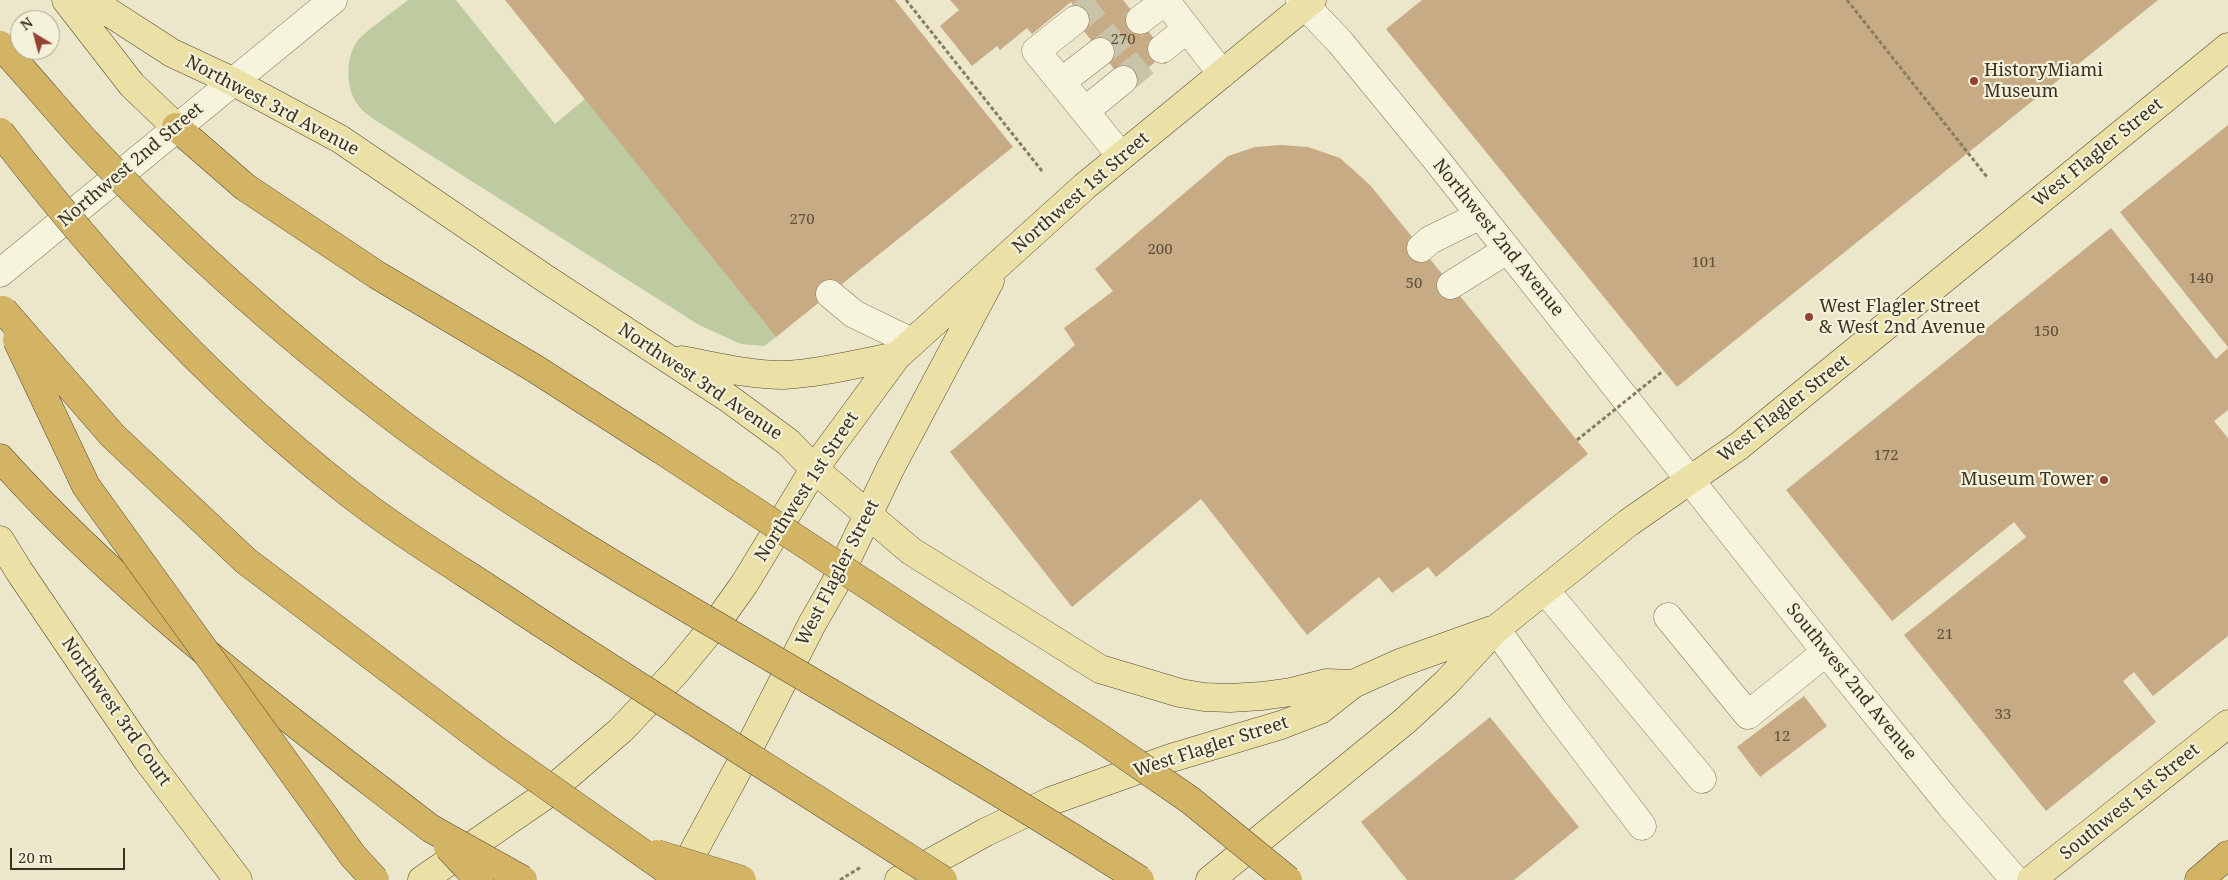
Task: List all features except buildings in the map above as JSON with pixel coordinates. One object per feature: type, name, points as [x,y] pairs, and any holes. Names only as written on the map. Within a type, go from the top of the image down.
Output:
[{"type":"highway","points":[[0,44],[85,140],[197,253],[287,332],[399,422],[479,479],[569,538],[1045,820],[1140,880]]},
{"type":"highway","points":[[176,127],[245,187],[377,275],[534,368],[1097,736],[1190,800],[1288,880]]},
{"type":"highway","points":[[0,132],[108,265],[172,334],[285,441],[342,488],[400,531],[611,669],[943,880]]},
{"type":"highway","points":[[1,308],[113,436],[246,561],[496,750],[637,848],[679,880]]},
{"type":"highway","points":[[1,308],[86,486],[353,856],[375,880]]},
{"type":"highway","points":[[0,458],[69,531],[169,623],[430,828],[479,880]]},
{"type":"highway","points":[[430,828],[523,880]]},
{"type":"highway","points":[[637,848],[742,880]]},
{"type":"highway","points":[[2199,880],[2228,855]]},
{"type":"main road","points":[[66,0],[132,86],[176,127]]},
{"type":"main road","name":"Northwest 1st Street","points":[[422,880],[543,797],[637,714],[688,658],[718,621],[745,582],[814,469],[905,349],[1059,209],[1306,2]]},
{"type":"main road","name":"Northwest 3rd Avenue","points":[[103,3],[172,53],[232,81],[340,139],[728,398],[788,442],[814,469],[910,551],[1100,669],[1180,693],[1204,697],[1246,697],[1291,692],[1326,684],[1353,684]]},
{"type":"main road","name":"West Flagler Street","points":[[1210,880],[1406,720],[1447,682],[1496,629],[1628,523],[1758,431],[2227,50]]},
{"type":"main road","name":"West Flagler Street","points":[[679,880],[812,624],[839,577],[890,469],[998,266]]},
{"type":"main road","points":[[665,356],[735,371],[783,375],[832,369],[905,349]]},
{"type":"main road","name":"Northwest 3rd Court","points":[[0,540],[148,761],[234,877]]},
{"type":"main road","name":"West Flagler Street","points":[[899,880],[986,832],[1051,801],[1171,758],[1289,722],[1320,710],[1353,684],[1400,663],[1496,629]]},
{"type":"main road","name":"Southwest 1st Street","points":[[2031,880],[2228,724]]},
{"type":"street","name":"Northwest 2nd Street","points":[[0,273],[332,0]]},
{"type":"street","points":[[1140,20],[1165,0],[1222,74]]},
{"type":"street","name":"Northwest 2nd Avenue","points":[[1306,2],[1690,480]]},
{"type":"street","points":[[1075,20],[1036,51],[1121,156]]},
{"type":"street","points":[[1162,49],[1187,29]]},
{"type":"street","points":[[1061,82],[1100,52]]},
{"type":"street","points":[[1085,111],[1123,80]]},
{"type":"street","points":[[1420,248],[1430,240],[1479,216]]},
{"type":"street","points":[[1450,285],[1507,250]]},
{"type":"street","points":[[830,294],[854,314],[905,349]]},
{"type":"street","name":"Southwest 2nd Avenue","points":[[1690,480],[1950,805],[2015,880]]},
{"type":"street","points":[[1545,590],[1702,779]]},
{"type":"street","points":[[1668,617],[1748,715],[1826,652]]},
{"type":"street","points":[[1496,629],[1553,709],[1642,826]]},
{"type":"path","points":[[906,0],[1042,171]]},
{"type":"path","points":[[1847,0],[1987,177]]},
{"type":"path","points":[[1577,440],[1663,371]]},
{"type":"green space","points":[[408,0],[456,0],[555,124],[585,99],[776,337],[764,346],[741,344],[699,325],[375,120],[364,111],[354,98],[349,81],[349,63],[354,46],[376,24]]},
{"type":"tunnel","points":[[1075,20],[1100,0]]},
{"type":"tunnel","points":[[1100,52],[1140,20]]},
{"type":"tunnel","points":[[1123,80],[1162,49]]},
{"type":"place","name":"HistoryMiami Museum","points":[[1974,81]]},
{"type":"place","name":"West Flagler Street & West 2nd Avenue","points":[[1809,317]]},
{"type":"place","name":"Museum Tower","points":[[2104,480]]}]
